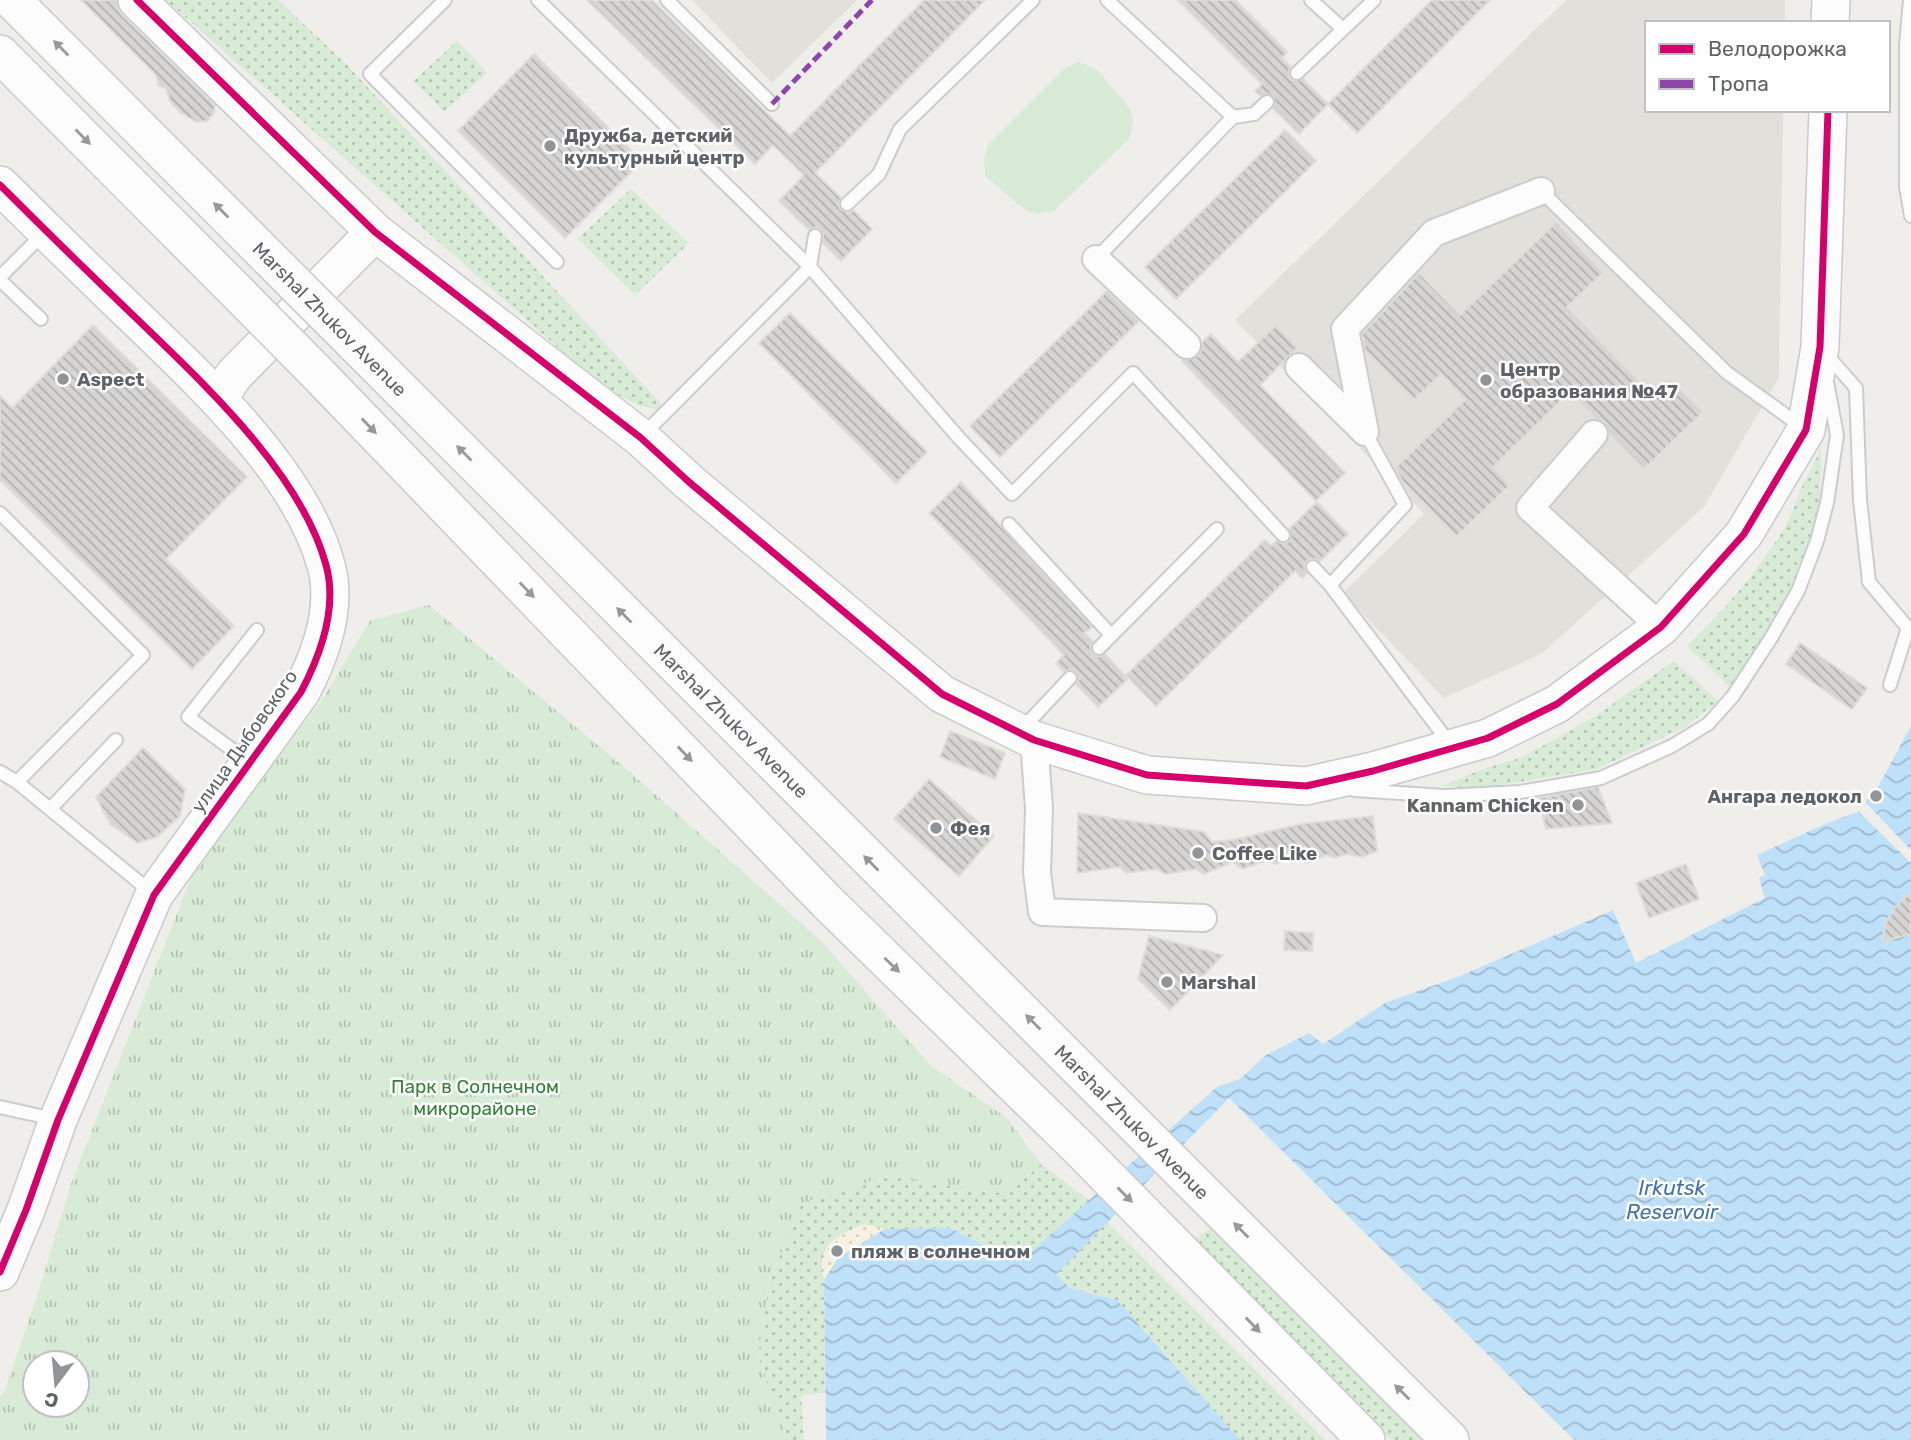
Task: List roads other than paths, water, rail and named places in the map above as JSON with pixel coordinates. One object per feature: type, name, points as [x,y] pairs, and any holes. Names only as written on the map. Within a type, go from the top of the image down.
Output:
[{"type":"main road","name":"Marshal Zhukov Avenue","points":[[12,0],[1450,1440]]},
{"type":"main road","points":[[137,0],[374,232],[641,438],[689,482],[942,694],[1026,737],[1147,775],[1306,786],[1373,771],[1488,738],[1557,704],[1661,627],[1744,534],[1805,429],[1820,347],[1828,112]]},
{"type":"main road","points":[[1830,21],[1831,0]]},
{"type":"main road","points":[[0,54],[321,377],[822,896],[1079,1148],[1366,1440]]},
{"type":"main road","name":"улица Дыбовского","points":[[0,185],[218,399],[261,450],[304,511],[326,565],[330,594],[327,624],[315,665],[301,692],[154,895],[58,1120],[26,1210],[0,1272]]},
{"type":"main road","points":[[218,399],[234,375],[374,232]]},
{"type":"street","points":[[1365,432],[1345,329],[1434,233],[1541,191]]},
{"type":"street","points":[[1096,259],[1187,345]]},
{"type":"street","points":[[1299,367],[1365,432]]},
{"type":"street","points":[[1594,434],[1530,508],[1661,627]]},
{"type":"street","points":[[1026,737],[1039,808],[1037,872],[1042,912],[1203,918]]},
{"type":"lane","points":[[446,0],[370,74],[557,262]]},
{"type":"lane","points":[[538,0],[810,267],[959,438],[1012,494],[1133,373],[1283,535]]},
{"type":"lane","points":[[667,0],[772,104]]},
{"type":"lane","points":[[847,204],[879,174],[900,129],[1033,0]]},
{"type":"lane","points":[[1107,0],[1233,117]]},
{"type":"lane","points":[[1311,0],[1343,30]]},
{"type":"lane","points":[[1297,73],[1374,0]]},
{"type":"lane","points":[[1910,0],[1906,46],[1906,187],[1911,216]]},
{"type":"lane","points":[[1096,259],[1233,117],[1254,114],[1267,102]]},
{"type":"lane","points":[[1541,191],[1726,372],[1805,429]]},
{"type":"lane","points":[[41,319],[0,279],[46,232]]},
{"type":"lane","points":[[641,438],[810,267],[815,236]]},
{"type":"lane","points":[[1820,347],[1856,388],[1860,500],[1869,582],[1909,624],[1890,685]]},
{"type":"lane","points":[[1306,786],[1445,796],[1520,792],[1601,778],[1672,746],[1708,723],[1733,696],[1771,638],[1798,591],[1817,541],[1837,435],[1820,347]]},
{"type":"lane","points":[[1330,585],[1405,505],[1365,432]]},
{"type":"lane","points":[[0,513],[143,655],[17,782]]},
{"type":"lane","points":[[1009,524],[1111,635]]},
{"type":"lane","points":[[1099,648],[1217,529]]},
{"type":"lane","points":[[1313,567],[1330,585],[1453,749]]},
{"type":"lane","points":[[250,762],[188,717],[257,630]]},
{"type":"lane","points":[[1026,737],[1070,678]]},
{"type":"lane","points":[[50,809],[116,740]]},
{"type":"lane","points":[[0,772],[17,782],[154,895]]},
{"type":"lane","points":[[0,1107],[58,1120]]},
{"type":"water","name":"Irkutsk Reservoir","points":[[1911,726],[1911,1440],[1574,1440],[1229,1098],[1056,1275],[1070,1288],[1117,1300],[1240,1440],[826,1440],[824,1280],[838,1258],[885,1229],[950,1228],[996,1251],[1025,1257],[1217,1087],[1240,1079],[1266,1055],[1309,1033],[1323,1044],[1385,1003],[1460,976],[1613,910],[1636,963],[1765,898],[1759,878],[1765,875],[1757,855],[1858,812],[1878,787]]},
{"type":"place","name":"Дружба, детский культурный центр","points":[[550,146]]},
{"type":"place","name":"Aspect","points":[[63,379]]},
{"type":"place","name":"Центр образования №47","points":[[1486,380]]},
{"type":"place","name":"Ангара ледокол","points":[[1876,796]]},
{"type":"place","name":"Kannam Chicken","points":[[1578,805]]},
{"type":"place","name":"Фея","points":[[936,828]]},
{"type":"place","name":"Coffee Like","points":[[1198,853]]},
{"type":"place","name":"Marshal","points":[[1167,982]]},
{"type":"place","name":"пляж в солнечном","points":[[837,1251]]},
{"type":"park label","name":"Парк в Солнечном микрорайоне","points":[[475,1097]]}]
